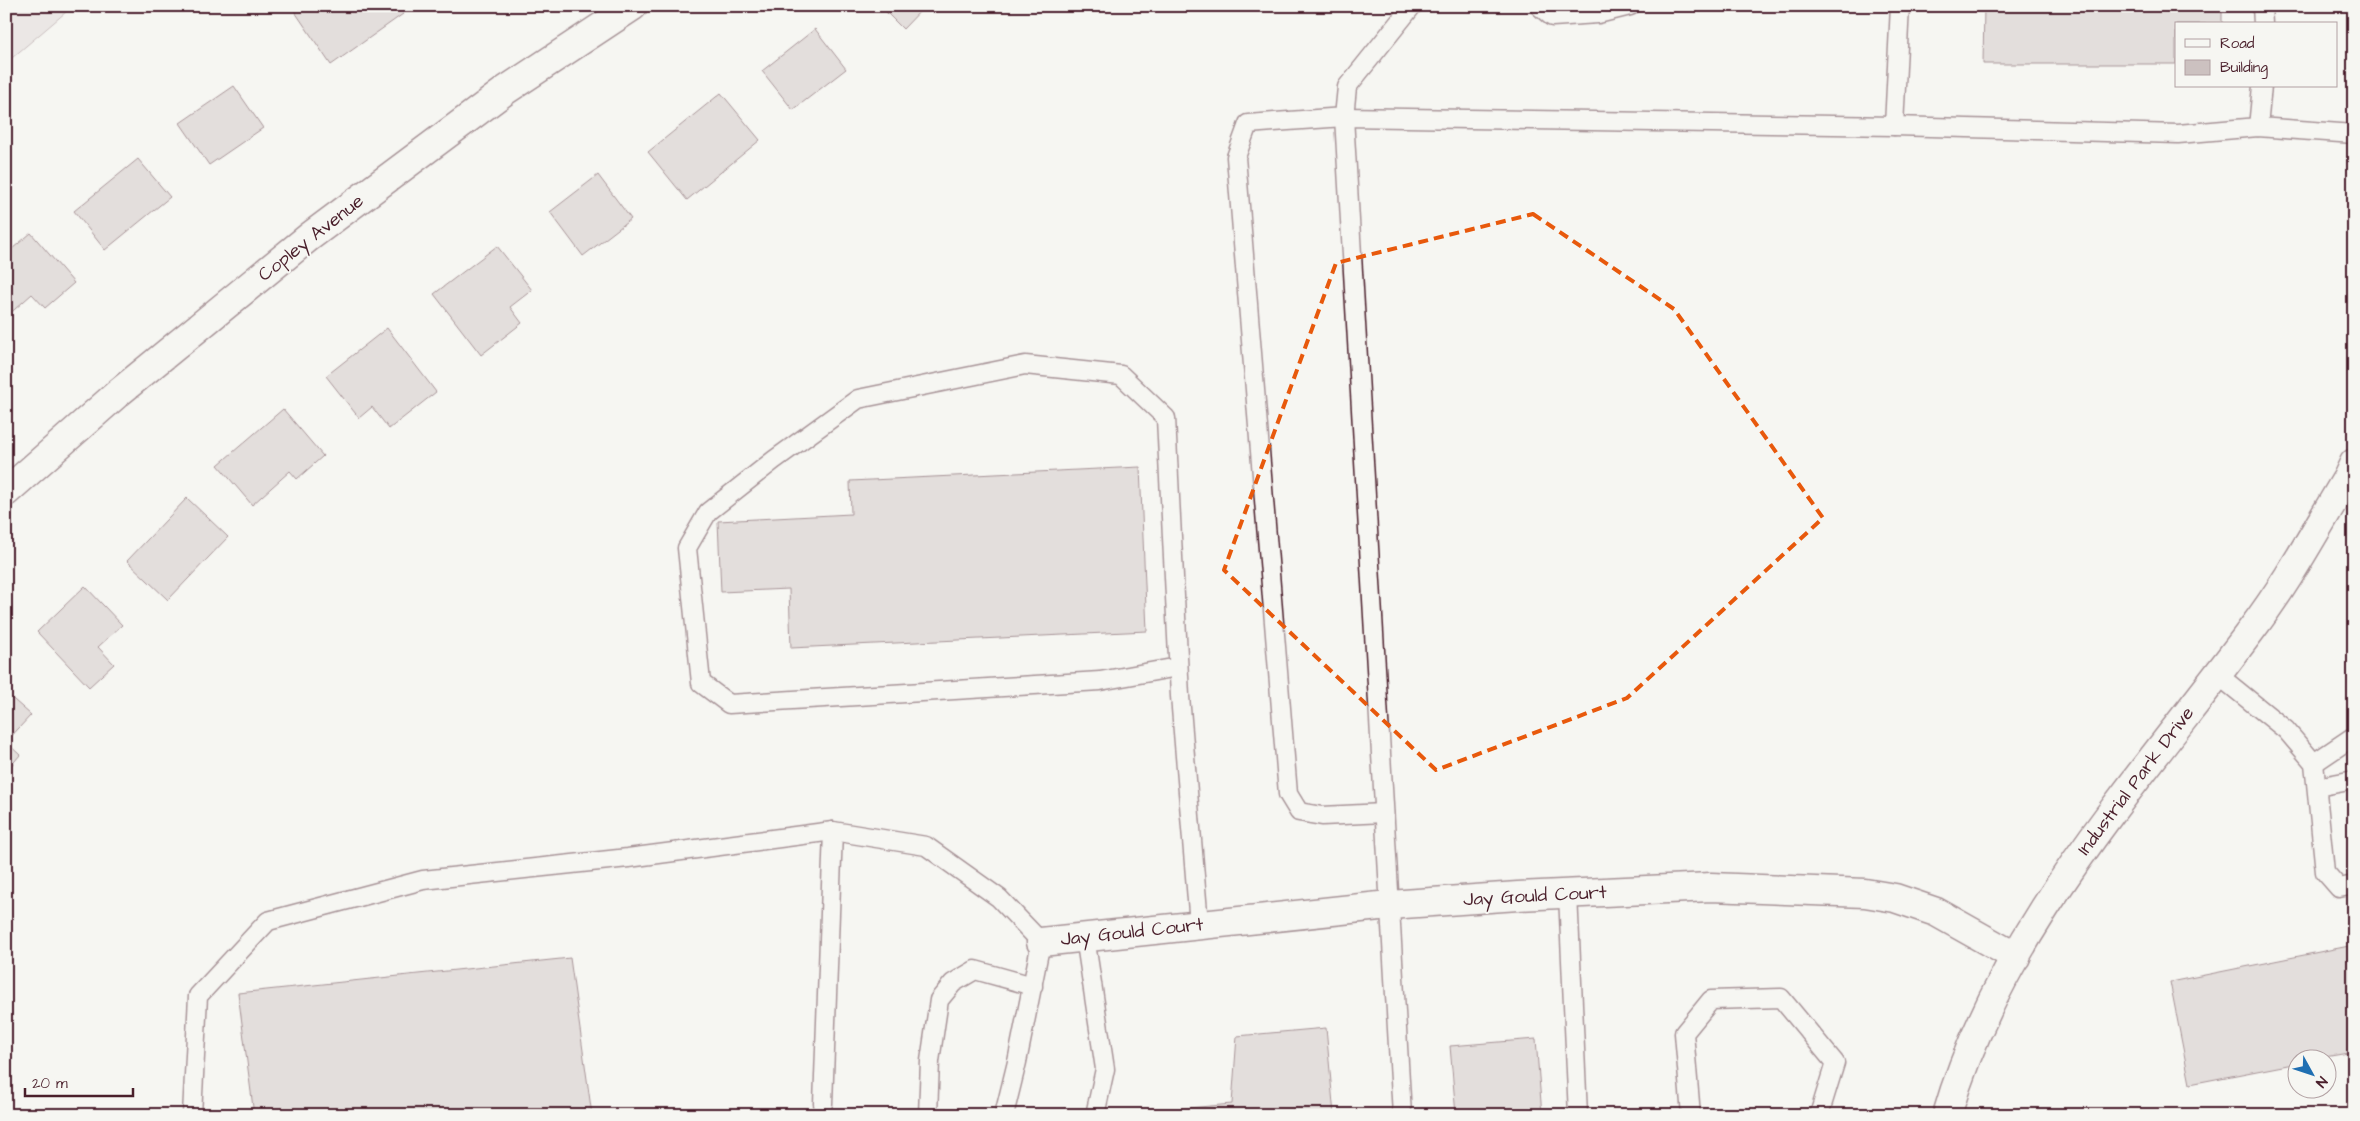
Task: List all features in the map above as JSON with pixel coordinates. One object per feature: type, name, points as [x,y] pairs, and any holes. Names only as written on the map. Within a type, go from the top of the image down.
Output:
[{"type":"street","name":"Copley Avenue","points":[[6,492],[117,394],[309,237],[506,90],[634,6]]},
{"type":"street","name":"Industrial Park Drive","points":[[1947,1115],[1979,1028],[2016,957],[2074,864],[2131,785],[2254,628],[2294,566],[2347,478],[2354,463]]},
{"type":"street","name":"Jay Gould Court","points":[[1041,942],[1389,905],[1711,887],[1866,893],[1895,898],[1936,912],[2016,957]]},
{"type":"lane","points":[[1402,1115],[1344,117],[1347,87],[1412,6]]},
{"type":"lane","points":[[1539,6],[1552,17],[1598,14],[1630,6]]},
{"type":"lane","points":[[1894,126],[1900,6]]},
{"type":"lane","points":[[2262,6],[2263,22]]},
{"type":"lane","points":[[2258,127],[2262,88]]},
{"type":"lane","points":[[1384,813],[1322,816],[1299,812],[1288,794],[1236,157],[1248,124],[1344,117],[1894,126],[2178,134],[2258,127],[2354,134]]},
{"type":"lane","points":[[1178,667],[1100,681],[729,704],[701,683],[687,548],[708,512],[858,399],[1025,364],[1121,376],[1166,418],[1178,667],[1199,924]]},
{"type":"lane","points":[[2218,675],[2286,730],[2314,763],[2325,872],[2339,888],[2354,886]]},
{"type":"lane","points":[[2314,763],[2354,736]]},
{"type":"lane","points":[[2317,787],[2354,780]]},
{"type":"lane","points":[[823,1104],[833,831]]},
{"type":"lane","points":[[192,1115],[198,996],[268,921],[423,880],[628,858],[833,831],[926,846],[999,898],[1041,942],[1004,1115]]},
{"type":"lane","points":[[1568,894],[1578,1115]]},
{"type":"lane","points":[[1084,937],[1105,1070],[1096,1115]]},
{"type":"lane","points":[[928,1115],[930,1061],[939,1000],[952,984],[975,970],[1033,986]]},
{"type":"lane","points":[[1692,1115],[1684,1033],[1711,1000],[1781,998],[1835,1063],[1819,1115]]},
{"type":"highlighted area","points":[[1533,214],[1674,309],[1823,518],[1627,698],[1436,770],[1224,570],[1336,263]]},
{"type":"shaded area","points":[[6,6],[73,6],[6,63]]},
{"type":"building","points":[[291,6],[398,6],[403,14],[331,65]]},
{"type":"building","points":[[880,6],[925,6],[903,29]]},
{"type":"building","points":[[1984,6],[2222,6],[2222,22],[2175,22],[2175,64],[1983,64]]},
{"type":"building","points":[[815,29],[846,69],[793,110],[762,71]]},
{"type":"building","points":[[234,86],[263,128],[209,165],[180,123]]},
{"type":"building","points":[[721,93],[760,140],[687,200],[648,152]]},
{"type":"building","points":[[138,159],[170,197],[105,250],[74,211]]},
{"type":"building","points":[[598,175],[631,219],[583,256],[550,212]]},
{"type":"building","points":[[31,233],[74,283],[45,308],[32,294],[6,317],[6,254]]},
{"type":"building","points":[[497,246],[532,290],[510,307],[522,323],[481,355],[434,294]]},
{"type":"building","points":[[387,328],[436,392],[389,429],[372,407],[359,418],[326,376]]},
{"type":"building","points":[[283,409],[323,456],[297,479],[290,471],[252,505],[218,465]]},
{"type":"building","points":[[1140,467],[1147,631],[791,648],[789,589],[721,592],[718,521],[851,514],[850,481]]},
{"type":"building","points":[[187,498],[228,537],[168,600],[127,561]]},
{"type":"building","points":[[85,586],[122,625],[98,647],[114,664],[89,687],[37,632]]},
{"type":"building","points":[[6,693],[31,715],[6,742]]},
{"type":"building","points":[[6,742],[20,755],[9,768],[6,766]]},
{"type":"building","points":[[2354,945],[2354,1052],[2338,1055],[2338,1048],[2288,1048],[2288,1065],[2190,1084],[2170,982]]},
{"type":"building","points":[[570,958],[592,1115],[254,1115],[238,993]]},
{"type":"building","points":[[1326,1028],[1334,1115],[1133,1115],[1133,1113],[1232,1104],[1237,1036]]},
{"type":"building","points":[[1536,1039],[1542,1115],[1456,1115],[1450,1046]]}]
